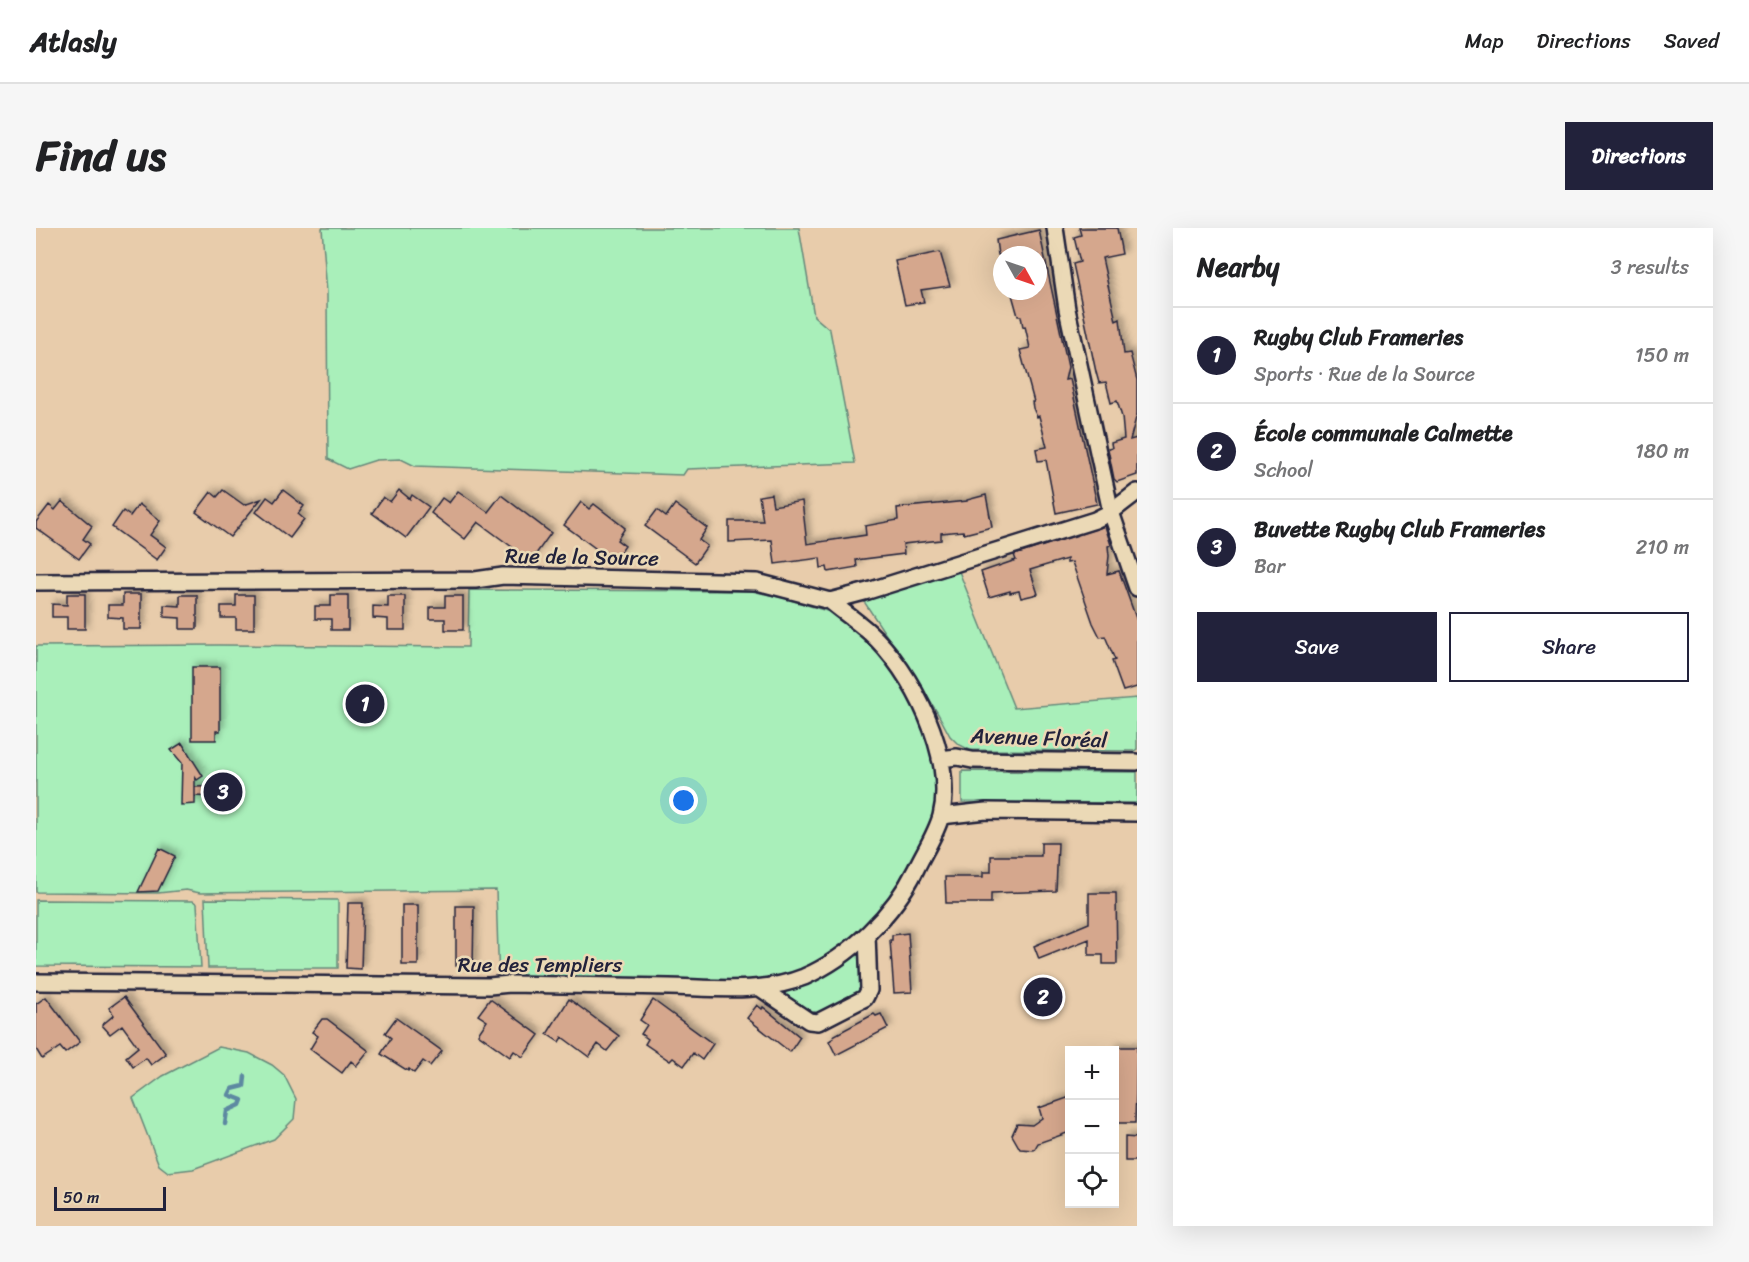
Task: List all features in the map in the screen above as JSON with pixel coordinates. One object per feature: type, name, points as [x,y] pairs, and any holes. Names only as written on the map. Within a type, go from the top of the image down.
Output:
[{"type":"street","points":[[1055,228],[1067,309],[1111,512],[1137,588]]},
{"type":"street","points":[[830,602],[1095,520],[1111,512],[1137,492]]},
{"type":"street","name":"Rue de la Source","points":[[36,582],[475,580],[503,576],[734,581],[757,582],[830,602]]},
{"type":"street","name":"Rue des Templiers","points":[[36,982],[473,986],[510,984],[760,988],[804,977],[846,952],[867,934],[906,889],[941,816],[944,795],[935,739],[924,712],[899,667],[869,632],[830,602]]},
{"type":"street","name":"Avenue Floréal","points":[[940,759],[957,757],[1137,762]]},
{"type":"street","points":[[941,816],[986,811],[1137,813]]},
{"type":"street","points":[[760,988],[809,1021],[818,1022],[846,1008],[865,998],[869,990],[867,934]]},
{"type":"green space","points":[[322,228],[799,228],[814,316],[830,330],[855,463],[687,469],[683,475],[415,466],[401,459],[376,460],[348,469],[328,459],[327,293]]},
{"type":"green space","points":[[956,564],[1014,708],[1137,698],[1137,749],[1134,751],[970,750],[958,744],[950,736],[937,712],[859,594]]},
{"type":"green space","points":[[469,590],[752,591],[850,618],[869,632],[924,712],[944,795],[906,889],[867,934],[869,990],[818,1022],[760,988],[499,985],[496,890],[36,892],[36,646],[468,647]]},
{"type":"green space","points":[[962,771],[1137,772],[1137,803],[962,802]]},
{"type":"green space","points":[[205,899],[338,900],[338,968],[208,968]]},
{"type":"green space","points":[[36,900],[193,901],[197,904],[201,967],[36,966]]},
{"type":"green space","points":[[219,1047],[249,1053],[272,1065],[284,1075],[296,1099],[294,1119],[274,1139],[193,1169],[168,1172],[159,1165],[133,1098],[163,1076]]},
{"type":"building","points":[[1079,228],[1117,228],[1122,254],[1102,258],[1116,321],[1120,319],[1124,354],[1130,353],[1137,380],[1137,414],[1130,440],[1137,438],[1137,475],[1117,482],[1114,479],[1108,449],[1112,448],[1111,443],[1124,439],[1122,417],[1117,401],[1111,403],[1106,382],[1099,383],[1096,372],[1073,264],[1080,262],[1074,237],[1081,235]]},
{"type":"building","points":[[1039,230],[1042,246],[997,246],[996,240]]},
{"type":"building","points":[[940,252],[950,286],[921,290],[924,302],[905,305],[895,261]]},
{"type":"building","points":[[1047,268],[1068,367],[1065,380],[1070,379],[1097,504],[1056,513],[1046,460],[1038,461],[1036,449],[1047,447],[1039,416],[1037,417],[1033,408],[1032,402],[1034,402],[1020,350],[1030,348],[1025,326],[1023,327],[1021,316],[1018,316],[1014,300],[1047,300]]},
{"type":"building","points":[[223,490],[244,505],[261,499],[230,537],[196,512],[211,492],[217,497]]},
{"type":"building","points":[[283,490],[304,506],[298,514],[304,519],[290,538],[256,512],[267,497],[274,502]]},
{"type":"building","points":[[399,490],[410,499],[412,495],[429,507],[406,538],[372,513],[383,497],[390,502]]},
{"type":"building","points":[[458,491],[488,512],[501,495],[551,533],[531,561],[478,522],[465,539],[431,513],[442,498],[449,503]]},
{"type":"building","points":[[771,494],[773,506],[802,501],[807,544],[866,535],[865,526],[898,520],[897,508],[967,501],[986,495],[992,527],[964,534],[963,531],[941,533],[941,540],[903,544],[904,554],[856,560],[857,567],[828,572],[827,567],[821,568],[820,558],[775,564],[772,540],[729,542],[729,521],[763,521],[759,496]]},
{"type":"building","points":[[62,501],[92,526],[83,539],[90,544],[79,559],[36,528],[36,522],[49,505],[55,510]]},
{"type":"building","points":[[581,502],[589,509],[594,504],[625,528],[617,540],[625,546],[614,562],[564,525]]},
{"type":"building","points":[[139,504],[160,521],[150,535],[166,547],[157,560],[112,527],[123,511],[130,516]]},
{"type":"building","points":[[675,504],[707,528],[699,540],[707,546],[695,563],[645,526],[657,510],[666,517]]},
{"type":"building","points":[[1105,526],[1111,545],[1108,546],[1107,574],[1119,571],[1137,621],[1137,687],[1123,691],[1112,661],[1115,660],[1105,636],[1100,637],[1093,623],[1072,562],[1067,563],[1067,559],[1030,570],[1038,594],[1021,598],[1019,591],[989,597],[981,572],[1016,560],[1014,555]]},
{"type":"building","points":[[67,594],[85,594],[85,629],[67,629],[67,617],[52,617],[52,604],[67,605]]},
{"type":"building","points":[[123,594],[141,594],[141,629],[123,629],[123,618],[108,617],[108,605],[123,605]]},
{"type":"building","points":[[180,595],[197,595],[197,629],[180,629],[180,618],[164,617],[164,605],[180,606]]},
{"type":"building","points":[[236,595],[254,595],[254,629],[236,629],[236,618],[221,618],[221,606],[236,606]]},
{"type":"building","points":[[331,595],[348,595],[348,630],[331,630],[331,619],[315,619],[315,606],[331,606]]},
{"type":"building","points":[[388,596],[405,596],[405,630],[388,630],[388,619],[373,618],[373,606],[388,607]]},
{"type":"building","points":[[445,596],[463,596],[463,630],[445,630],[445,619],[430,619],[430,607],[445,607]]},
{"type":"building","points":[[192,667],[220,667],[220,731],[216,731],[216,740],[192,740]]},
{"type":"building","points":[[182,743],[203,776],[197,780],[195,777],[195,804],[181,805],[182,763],[171,750]]},
{"type":"building","points":[[229,786],[229,798],[195,796],[195,787]]},
{"type":"building","points":[[1041,843],[1058,843],[1056,891],[991,893],[991,903],[946,903],[945,877],[983,877],[983,872],[991,872],[991,856],[1041,856]]},
{"type":"building","points":[[159,848],[175,856],[158,891],[138,892]]},
{"type":"building","points":[[1089,893],[1116,893],[1117,964],[1103,964],[1103,955],[1089,955],[1089,939],[1039,959],[1034,946],[1089,923]]},
{"type":"building","points":[[348,903],[363,903],[361,969],[346,968]]},
{"type":"building","points":[[402,905],[418,905],[418,965],[402,965]]},
{"type":"building","points":[[456,906],[474,906],[473,966],[456,966]]},
{"type":"building","points":[[908,933],[912,992],[894,993],[890,940],[892,940],[892,935]]},
{"type":"building","points":[[46,997],[80,1042],[65,1053],[60,1047],[42,1059],[36,1049],[36,1004]]},
{"type":"building","points":[[124,997],[166,1054],[151,1065],[146,1058],[133,1067],[126,1057],[138,1047],[122,1025],[110,1034],[102,1025],[114,1015],[109,1008]]},
{"type":"building","points":[[490,999],[539,1035],[523,1057],[514,1051],[510,1057],[478,1034],[487,1021],[478,1015]]},
{"type":"building","points":[[569,999],[619,1036],[607,1051],[598,1044],[589,1057],[562,1037],[559,1042],[547,1034]]},
{"type":"building","points":[[653,1000],[713,1044],[702,1060],[693,1053],[684,1066],[673,1058],[670,1061],[645,1044],[648,1039],[641,1034],[647,1025],[640,1020]]},
{"type":"building","points":[[757,1005],[762,1009],[763,1007],[800,1037],[790,1052],[747,1018]]},
{"type":"building","points":[[874,1014],[876,1016],[881,1014],[888,1028],[836,1055],[829,1041],[834,1038],[833,1036]]},
{"type":"building","points":[[396,1018],[442,1051],[430,1066],[423,1061],[414,1073],[381,1054],[391,1038],[385,1033]]},
{"type":"building","points":[[322,1019],[327,1019],[369,1051],[357,1066],[351,1061],[342,1073],[310,1049],[318,1036],[312,1032]]},
{"type":"building","points":[[1119,1047],[1137,1047],[1135,1123],[1119,1123]]},
{"type":"building","points":[[1065,1099],[1065,1134],[1038,1143],[1034,1150],[1020,1149],[1012,1135],[1017,1124],[1032,1125],[1042,1118],[1039,1108]]},
{"type":"building","points":[[1125,1137],[1137,1138],[1137,1161],[1125,1161]]},
{"type":"waterway","points":[[225,1124],[227,1111],[240,1105],[242,1100],[229,1095],[232,1089],[244,1086],[245,1076]]},
{"type":"place","name":"Rugby Club Frameries","points":[[365,704]]},
{"type":"place","name":"Buvette Rugby Club Frameries","points":[[223,792]]},
{"type":"place","name":"École communale Calmette","points":[[1043,997]]}]
